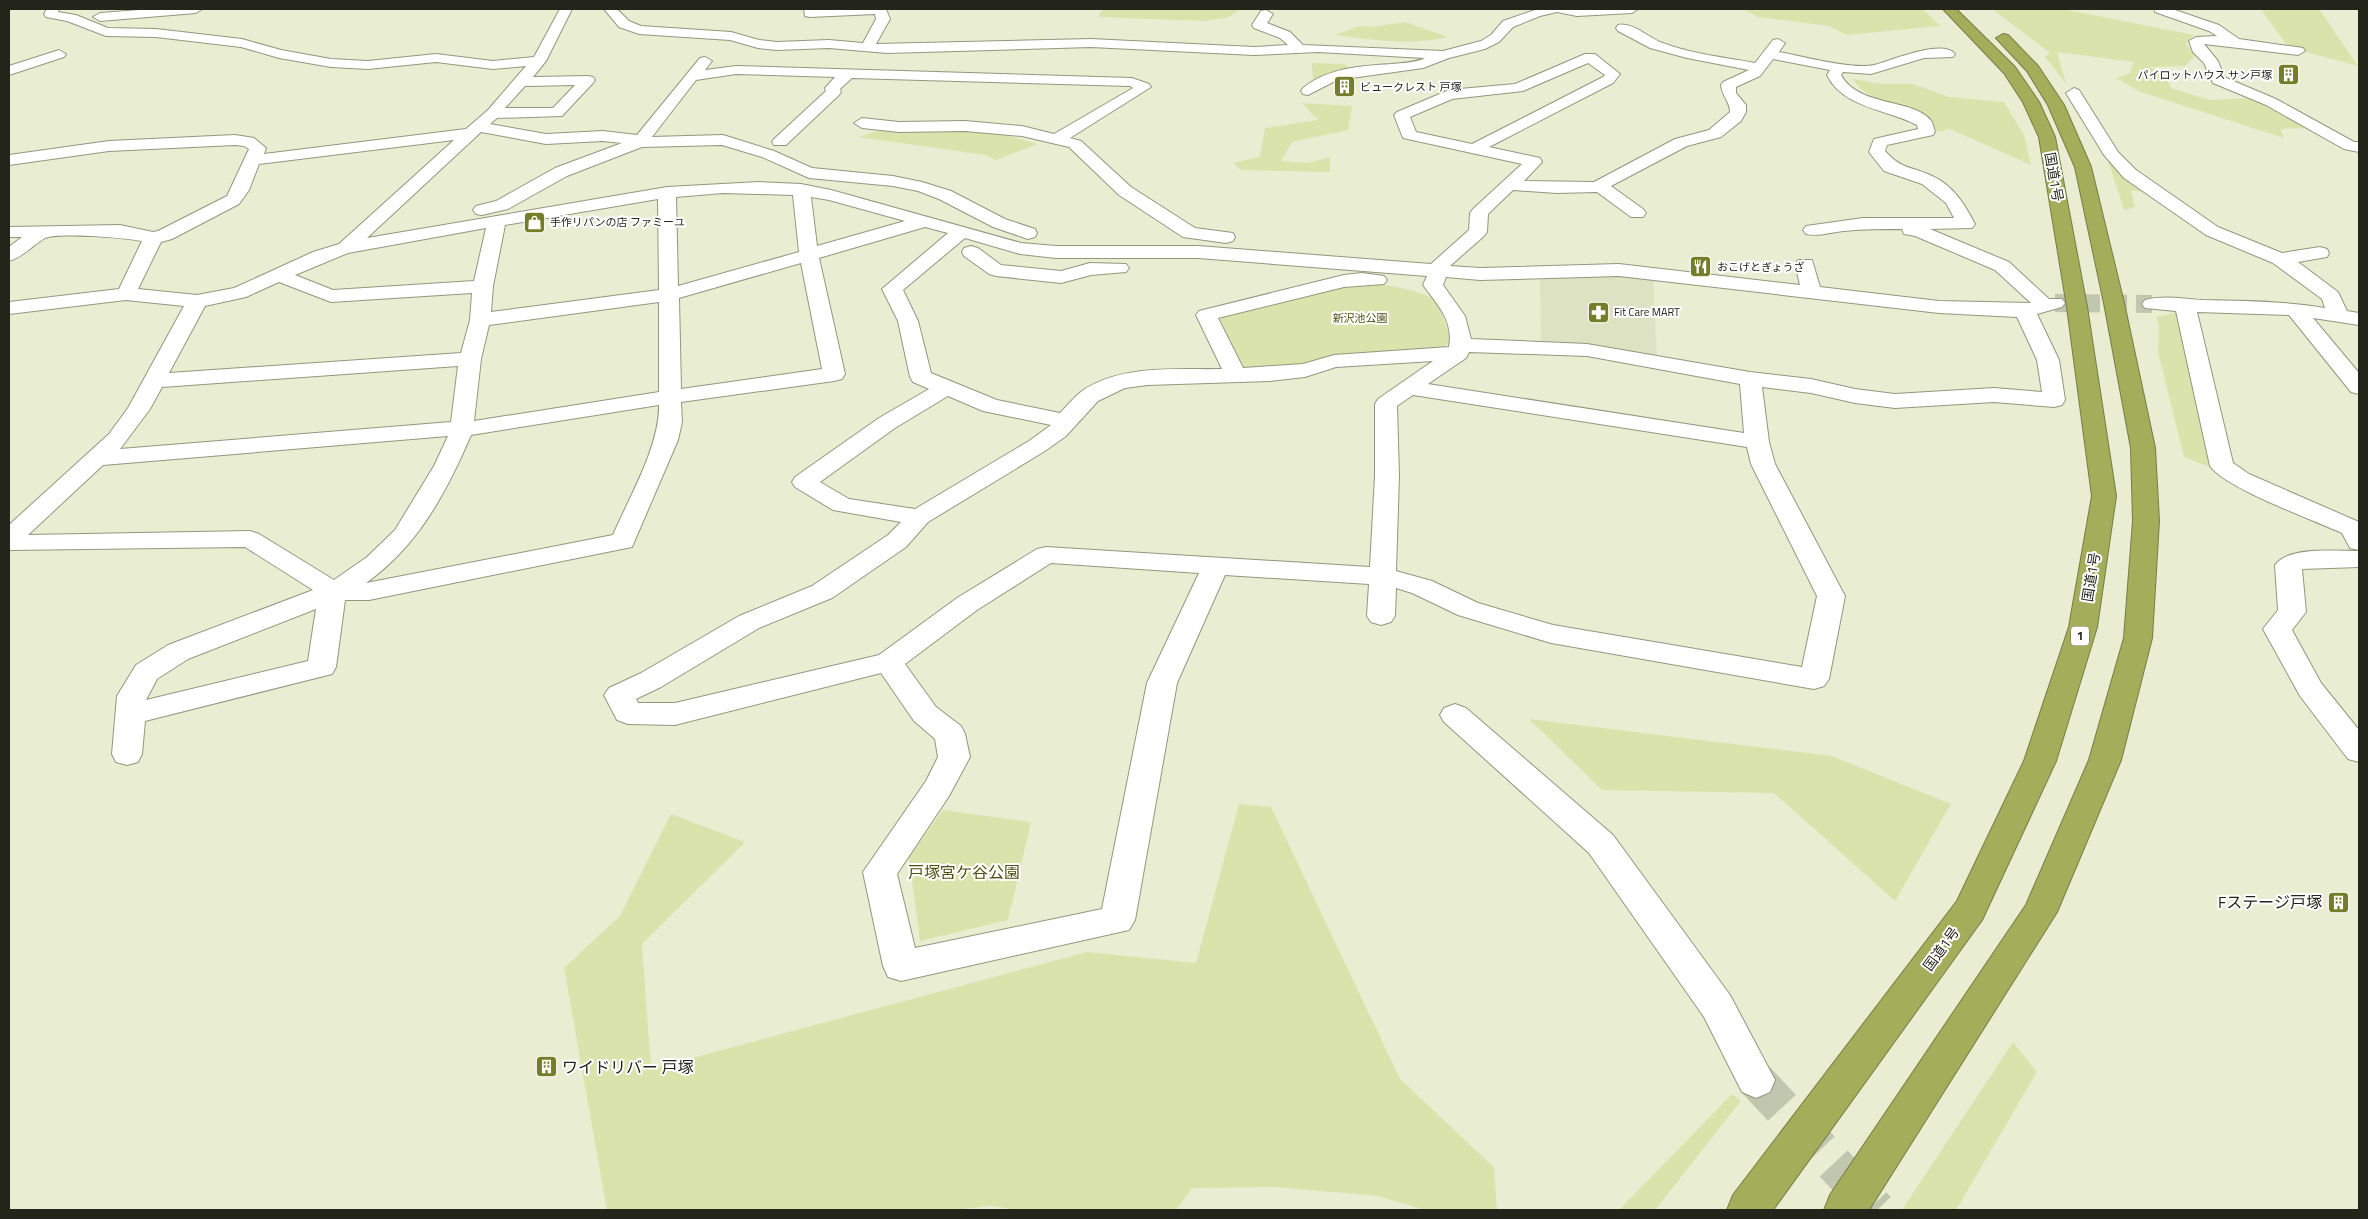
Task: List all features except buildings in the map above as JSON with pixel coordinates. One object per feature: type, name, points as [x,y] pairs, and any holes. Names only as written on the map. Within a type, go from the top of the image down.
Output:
[{"type":"highway","name":"国道1号","points":[[1748,1210],[1970,910],[2040,761],[2083,627],[2104,496],[2077,307],[2047,137],[2031,102],[2010,70],[1949,9]]},
{"type":"highway","name":"国道1号","points":[[1845,1210],[2040,912],[2105,760],[2138,638],[2146,520],[2142,448],[2114,304],[2083,167],[2056,105],[2033,69],[1991,26],[1970,9]]},
{"type":"street","points":[[53,9],[51,14],[76,20],[106,32],[156,33],[242,43],[279,54],[331,63],[368,65],[436,58],[493,65],[539,61]]},
{"type":"street","points":[[76,20],[196,9]]},
{"type":"street","points":[[344,248],[493,113],[539,61],[566,9]]},
{"type":"street","points":[[610,9],[624,24],[639,30],[731,36],[758,44],[777,46],[829,44],[867,47],[942,48],[1091,44],[1254,51],[1299,48],[1443,55],[1464,52],[1489,42],[1500,36],[1504,27],[1514,21],[1554,9]]},
{"type":"street","points":[[810,9],[810,13],[880,10],[883,19],[867,47]]},
{"type":"street","points":[[1560,9],[1577,12],[1632,9]]},
{"type":"street","points":[[2160,9],[2208,25],[2235,43]]},
{"type":"street","points":[[1266,14],[1259,25],[1285,35],[1299,48]]},
{"type":"street","points":[[1623,28],[1655,45],[1687,54],[1758,68]]},
{"type":"street","points":[[942,48],[951,33]]},
{"type":"street","points":[[415,234],[454,216],[502,205],[561,172],[641,141],[682,86],[694,76],[731,36]]},
{"type":"street","points":[[2298,51],[2208,39],[2196,41],[2198,49],[2211,61],[2218,80],[2271,102],[2350,146],[2359,147]]},
{"type":"street","points":[[1601,187],[1601,184],[1681,142],[1715,134],[1735,118],[1738,112],[1738,105],[1729,93],[1728,85],[1755,73],[1774,48],[1839,67],[1871,70],[1922,54],[1948,54]]},
{"type":"street","points":[[9,72],[59,54]]},
{"type":"street","points":[[1308,91],[1316,83],[1335,77],[1358,71],[1424,64],[1443,55]]},
{"type":"street","points":[[1435,278],[1441,264],[1478,232],[1478,213],[1534,162],[1409,135],[1402,115],[1449,95],[1518,88],[1590,57],[1613,74],[1608,80],[1519,124],[1476,148]]},
{"type":"street","points":[[1812,230],[1863,222],[1966,224],[1953,200],[1928,180],[1890,167],[1877,152],[1880,142],[1927,132],[1924,122],[1900,111],[1856,97],[1837,84],[1834,75],[1839,67]]},
{"type":"street","points":[[694,76],[736,70],[1132,82],[1144,87],[1056,140]]},
{"type":"street","points":[[780,142],[834,92],[832,88],[848,74]]},
{"type":"street","points":[[493,113],[557,113],[588,80],[521,82]]},
{"type":"street","points":[[2074,93],[2112,156],[2130,174],[2212,231],[2280,259],[2309,278],[2331,296],[2338,314]]},
{"type":"street","points":[[862,123],[899,127],[964,126],[1022,131],[1075,144],[1125,192],[1190,233],[1209,237],[1242,237]]},
{"type":"street","points":[[254,160],[476,130],[546,139],[603,136],[641,141],[723,140],[768,154],[809,173],[893,181],[922,187],[944,195],[999,223],[1028,233]]},
{"type":"street","points":[[9,160],[109,146],[235,140],[248,141],[258,148],[240,190],[233,200],[190,223],[153,238],[120,232],[9,232]]},
{"type":"street","points":[[1508,185],[1601,187],[1637,213]]},
{"type":"street","points":[[9,308],[126,294],[197,301],[239,293],[320,256],[344,248],[415,234],[667,192],[732,187],[801,189],[831,195],[1020,248],[1056,252],[1198,252],[1271,257],[1322,261],[1435,278]]},
{"type":"street","points":[[97,458],[463,429],[834,374],[810,255],[801,189]]},
{"type":"street","points":[[197,301],[139,409],[117,439],[9,540],[21,544],[250,539],[334,592],[369,591],[623,541],[666,440],[671,422],[667,192]]},
{"type":"street","points":[[127,754],[132,696],[146,672],[178,652],[334,592],[376,563],[405,534],[446,466],[463,429],[470,359],[480,320],[483,286],[497,221]]},
{"type":"street","points":[[480,320],[669,295],[923,222]]},
{"type":"street","points":[[1750,379],[1757,442],[1763,464],[1831,596],[1814,679],[1551,634],[1468,609],[1422,587],[1382,576],[1046,555],[967,604],[888,662],[675,714],[628,713],[619,695],[651,680],[749,622],[822,592],[897,541],[919,517],[1058,431],[1065,421],[1090,396],[1120,382],[1148,378],[1236,376],[1305,370],[1334,361],[1459,349],[1587,350],[1750,379],[1811,386],[1855,396],[1895,401],[1994,395],[2054,400],[2041,306],[2002,266],[1919,231],[1846,225]]},
{"type":"street","points":[[9,255],[44,231]]},
{"type":"street","points":[[962,232],[892,289],[908,322],[916,349],[921,377],[990,406],[1065,421]]},
{"type":"street","points":[[126,294],[153,238]]},
{"type":"street","points":[[1289,242],[1314,248],[1322,261]]},
{"type":"street","points":[[971,252],[996,270],[1061,277],[1090,269],[1243,263],[1271,257]]},
{"type":"street","points":[[2280,259],[2320,253]]},
{"type":"street","points":[[1805,264],[1811,291]]},
{"type":"street","points":[[1236,376],[1206,315],[1307,289],[1362,279],[1435,278],[1532,271],[1619,270],[1939,307],[2041,306]]},
{"type":"street","points":[[279,275],[331,296],[483,286]]},
{"type":"street","points":[[1381,616],[1387,476],[1386,404],[1459,349],[1462,334],[1456,314],[1435,278]]},
{"type":"street","points":[[2152,304],[2295,310],[2338,314],[2359,319]]},
{"type":"street","points":[[2185,304],[2222,466],[2240,479],[2357,533]]},
{"type":"street","points":[[2295,310],[2359,387]]},
{"type":"street","points":[[154,381],[470,359]]},
{"type":"street","points":[[919,517],[842,505],[804,482],[887,423],[946,388]]},
{"type":"street","points":[[1409,388],[1757,442]]},
{"type":"street","points":[[2359,559],[2300,560],[2288,564],[2292,612],[2278,629],[2310,689],[2359,751]]},
{"type":"street","points":[[888,662],[925,714],[950,734],[954,757],[938,788],[880,872],[901,966],[1117,920],[1162,683],[1199,606],[1215,566]]},
{"type":"street","points":[[130,714],[322,667],[329,611],[334,592]]},
{"type":"street","points":[[1455,715],[1602,844],[1717,1006],[1756,1080]]},
{"type":"shaded area","name":"Fit Care MART","points":[[1589,274],[1653,279],[1657,357],[1541,344],[1540,276]]},
{"type":"green space","points":[[1103,9],[1241,9],[1229,17],[1205,21],[1098,17]]},
{"type":"green space","points":[[1743,9],[1923,9],[1940,26],[1846,35],[1829,26],[1758,17]]},
{"type":"green space","points":[[1992,9],[2062,9],[2194,35],[2186,44],[2196,55],[2185,66],[2150,67],[2166,78],[2171,88],[2210,100],[2254,98],[2306,125],[2304,128],[2281,129],[2284,138],[2141,92],[2116,78],[2130,73],[2134,62],[2057,52],[2066,84],[2045,57],[2050,53]]},
{"type":"green space","points":[[2261,9],[2319,9],[2358,66],[2288,47]]},
{"type":"green space","points":[[1405,22],[1448,37],[1405,42],[1335,35],[1359,26],[1371,27]]},
{"type":"green space","points":[[1312,63],[1345,64],[1350,70],[1313,80]]},
{"type":"green space","points":[[1853,79],[1881,84],[1913,84],[1949,97],[2004,102],[2024,135],[2031,165],[1950,129],[1938,132],[1930,123],[1915,114],[1885,103],[1867,93]]},
{"type":"green space","points":[[1302,103],[1352,106],[1348,130],[1292,142],[1281,161],[1308,163],[1330,157],[1330,172],[1241,170],[1233,163],[1260,157],[1265,128],[1318,120]]},
{"type":"green space","points":[[955,129],[1002,134],[1038,144],[996,160],[985,155],[858,137],[882,130]]},
{"type":"green space","points":[[2107,157],[2154,194],[2131,190],[2135,207],[2124,210]]},
{"type":"green space","name":"新沢池公園","points":[[1352,283],[1395,287],[1416,292],[1436,300],[1452,340],[1442,348],[1397,350],[1330,357],[1303,367],[1245,372],[1220,318],[1244,308]]},
{"type":"green space","points":[[2179,312],[2212,468],[2184,457],[2158,352],[2159,325],[2156,317]]},
{"type":"green space","points":[[1529,719],[1832,756],[1951,804],[1895,901],[1774,793],[1602,790]]},
{"type":"green space","points":[[1239,804],[1271,807],[1400,1079],[1494,1167],[1497,1210],[1425,1210],[1378,1196],[1275,1187],[1192,1188],[1176,1210],[1018,1210],[991,1206],[953,1210],[607,1210],[564,968],[620,916],[671,814],[745,842],[642,944],[651,1069],[1087,952],[1196,963]]},
{"type":"green space","name":"戸塚宮ケ谷公園","points":[[943,810],[1031,822],[1008,920],[920,941],[909,857]]},
{"type":"green space","points":[[2013,1042],[2037,1072],[1956,1210],[1902,1210]]},
{"type":"green space","points":[[1732,1094],[1741,1101],[1655,1210],[1619,1210]]},
{"type":"tunnel","points":[[2055,303],[2152,304]]},
{"type":"tunnel","points":[[1756,1080],[1877,1210]]},
{"type":"place","name":"パイロットハウス サン戸塚","points":[[2288,75]]},
{"type":"place","name":"ビュークレスト 戸塚","points":[[1344,87]]},
{"type":"place","name":"手作リパンの店 ファミーユ","points":[[534,222]]},
{"type":"place","name":"おこげとぎょうざ","points":[[1701,267]]},
{"type":"place","name":"Fit Care MART","points":[[1598,312]]},
{"type":"place","name":"Fステージ戸塚","points":[[2338,902]]},
{"type":"place","name":"ワイドリバー 戸塚","points":[[546,1067]]}]
